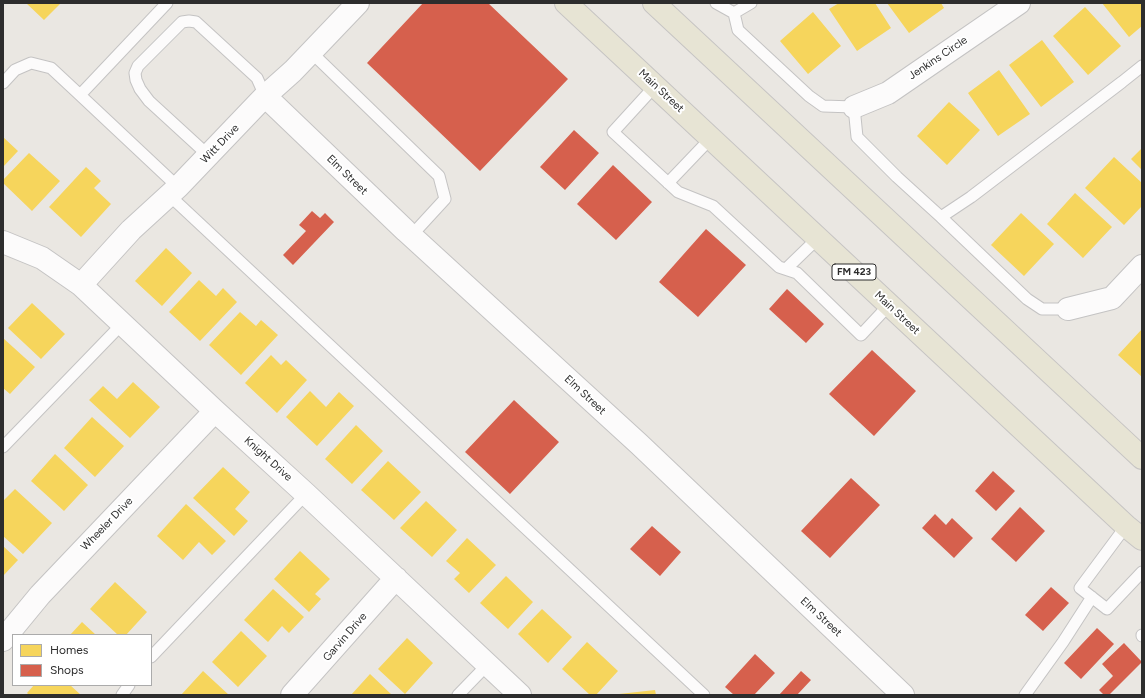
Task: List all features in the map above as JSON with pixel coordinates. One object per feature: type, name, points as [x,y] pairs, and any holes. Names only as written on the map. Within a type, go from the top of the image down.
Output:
[{"type":"main road","name":"Main Street","points":[[566,3],[1134,533]]},
{"type":"main road","points":[[654,3],[1142,458]]},
{"type":"street","name":"Witt Drive","points":[[81,285],[131,230],[174,191],[209,156],[265,96],[311,52],[358,3]]},
{"type":"street","name":"Jenkins Circle","points":[[854,108],[888,93],[1020,3]]},
{"type":"street","name":"Elm Street","points":[[265,96],[411,236],[644,450],[904,695]]},
{"type":"street","name":"Knight Drive","points":[[5,247],[42,258],[81,285],[520,695]]},
{"type":"street","points":[[1068,308],[1112,298],[1142,266]]},
{"type":"street","name":"Wheeler Drive","points":[[3,640],[40,595],[215,411]]},
{"type":"street","name":"Garvin Drive","points":[[292,695],[396,578]]},
{"type":"lane","points":[[80,96],[167,3]]},
{"type":"lane","points":[[716,3],[734,13],[738,30],[809,96],[822,106],[854,108],[857,137],[1027,299],[1042,309],[1068,308]]},
{"type":"lane","points":[[734,13],[751,3]]},
{"type":"lane","points":[[209,156],[148,101],[136,80],[135,73],[138,66],[182,22],[196,22],[257,78],[265,96]]},
{"type":"lane","points":[[311,52],[439,176],[445,199],[411,236]]},
{"type":"lane","points":[[3,83],[15,70],[31,63],[51,68],[174,191],[704,695]]},
{"type":"lane","points":[[941,217],[971,197],[1142,66]]},
{"type":"lane","points":[[655,86],[613,132],[678,192],[713,206],[780,267],[797,273],[861,335],[889,305]]},
{"type":"lane","points":[[668,183],[711,138]]},
{"type":"lane","points":[[786,269],[818,238]]},
{"type":"lane","points":[[3,448],[122,324]]},
{"type":"lane","points":[[152,656],[306,494]]},
{"type":"lane","points":[[1134,533],[1080,588],[1107,610],[1142,572]]},
{"type":"lane","points":[[1025,695],[1063,642],[1092,597]]},
{"type":"lane","points":[[458,695],[488,664]]},
{"type":"lane","points":[[122,695],[128,686]]},
{"type":"building: Homes","points":[[26,3],[61,3],[44,20]]},
{"type":"building: Homes","points":[[839,3],[875,3],[891,28],[857,51],[829,9]]},
{"type":"building: Homes","points":[[887,3],[941,3],[944,8],[909,33]]},
{"type":"building: Homes","points":[[1102,3],[1142,3],[1142,26],[1129,37]]},
{"type":"building: Homes","points":[[1085,7],[1121,46],[1088,75],[1053,36]]},
{"type":"building: Homes","points":[[813,12],[841,46],[808,74],[780,41]]},
{"type":"building: Homes","points":[[1042,40],[1074,82],[1041,107],[1009,65]]},
{"type":"building: Homes","points":[[999,70],[1030,114],[998,136],[968,93]]},
{"type":"building: Homes","points":[[949,102],[980,130],[947,165],[917,136]]},
{"type":"building: Homes","points":[[3,137],[18,151],[3,167]]},
{"type":"building: Homes","points":[[1142,148],[1142,170],[1131,159]]},
{"type":"building: Homes","points":[[29,153],[60,181],[32,211],[3,183],[3,180]]},
{"type":"building: Homes","points":[[1114,157],[1142,183],[1142,206],[1124,225],[1085,188]]},
{"type":"building: Homes","points":[[86,167],[101,181],[94,188],[111,204],[81,237],[49,207]]},
{"type":"building: Homes","points":[[1075,193],[1112,227],[1083,258],[1047,224]]},
{"type":"building: Homes","points":[[1021,213],[1054,244],[1024,276],[991,245]]},
{"type":"building: Homes","points":[[166,248],[192,273],[162,306],[135,281]]},
{"type":"building: Homes","points":[[199,280],[216,296],[223,288],[237,302],[200,341],[169,312]]},
{"type":"building: Homes","points":[[32,303],[65,334],[41,359],[8,328]]},
{"type":"building: Homes","points":[[240,312],[256,326],[261,320],[278,335],[241,375],[209,345]]},
{"type":"building: Homes","points":[[1142,329],[1142,377],[1118,355]]},
{"type":"building: Homes","points":[[3,338],[35,367],[10,394],[3,388]]},
{"type":"building: Homes","points":[[271,355],[281,365],[286,360],[307,380],[277,413],[245,383]]},
{"type":"building: Homes","points":[[133,382],[160,407],[130,438],[89,400],[103,386],[117,399]]},
{"type":"building: Homes","points":[[310,391],[326,407],[339,392],[354,406],[317,446],[286,417]]},
{"type":"building: Homes","points":[[92,417],[124,446],[95,477],[64,448]]},
{"type":"building: Homes","points":[[356,425],[383,451],[352,484],[325,459]]},
{"type":"building: Homes","points":[[55,454],[88,485],[64,511],[31,481]]},
{"type":"building: Homes","points":[[388,461],[421,492],[394,520],[361,490]]},
{"type":"building: Homes","points":[[223,467],[250,492],[235,509],[248,521],[234,536],[193,498]]},
{"type":"building: Homes","points":[[15,489],[52,523],[23,554],[3,536],[3,501]]},
{"type":"building: Homes","points":[[426,501],[457,530],[432,557],[400,528]]},
{"type":"building: Homes","points":[[186,504],[226,541],[212,555],[199,542],[183,560],[157,536]]},
{"type":"building: Homes","points":[[467,538],[496,565],[469,593],[454,579],[460,573],[446,561]]},
{"type":"building: Homes","points":[[3,546],[18,560],[3,576]]},
{"type":"building: Homes","points":[[300,551],[330,579],[315,594],[321,599],[309,612],[274,579]]},
{"type":"building: Homes","points":[[506,576],[533,602],[508,629],[480,603]]},
{"type":"building: Homes","points":[[115,582],[147,612],[127,634],[117,634],[90,609]]},
{"type":"building: Homes","points":[[273,589],[304,617],[289,633],[282,626],[268,642],[244,620]]},
{"type":"building: Homes","points":[[542,609],[572,637],[548,663],[518,634]]},
{"type":"building: Homes","points":[[82,622],[95,634],[71,634]]},
{"type":"building: Homes","points":[[241,631],[267,656],[238,687],[212,662]]},
{"type":"building: Homes","points":[[407,638],[433,663],[405,694],[378,669]]},
{"type":"building: Homes","points":[[587,642],[618,671],[596,695],[590,695],[562,669]]},
{"type":"building: Homes","points":[[203,671],[229,695],[181,695]]},
{"type":"building: Homes","points":[[370,674],[392,695],[351,695]]},
{"type":"building: Homes","points":[[33,686],[71,686],[81,695],[29,695],[27,693]]},
{"type":"building: Homes","points":[[655,690],[656,695],[619,695],[619,694]]},
{"type":"building: Shops","points":[[423,3],[488,3],[568,79],[480,171],[367,63]]},
{"type":"building: Shops","points":[[574,130],[599,153],[565,190],[540,167]]},
{"type":"building: Shops","points":[[613,165],[652,202],[616,240],[577,204]]},
{"type":"building: Shops","points":[[312,211],[320,218],[325,213],[334,222],[293,265],[283,255],[306,231],[299,225]]},
{"type":"building: Shops","points":[[706,229],[746,265],[698,317],[659,282]]},
{"type":"building: Shops","points":[[787,289],[824,324],[806,343],[769,309]]},
{"type":"building: Shops","points":[[872,350],[916,391],[874,436],[829,394]]},
{"type":"building: Shops","points":[[514,400],[559,442],[510,494],[465,452]]},
{"type":"building: Shops","points":[[993,471],[1015,491],[996,511],[975,491]]},
{"type":"building: Shops","points":[[851,478],[880,505],[830,558],[801,531]]},
{"type":"building: Shops","points":[[1020,507],[1045,531],[1016,562],[991,539]]},
{"type":"building: Shops","points":[[935,514],[946,525],[952,518],[973,538],[954,558],[922,528]]},
{"type":"building: Shops","points":[[652,526],[681,552],[660,576],[630,549]]},
{"type":"building: Shops","points":[[1051,587],[1069,603],[1043,631],[1025,615]]},
{"type":"building: Shops","points":[[1097,628],[1114,644],[1081,679],[1064,663]]},
{"type":"building: Shops","points":[[1124,643],[1142,662],[1109,695],[1104,695],[1099,690],[1113,676],[1102,664]]},
{"type":"building: Shops","points":[[755,654],[775,673],[754,695],[734,695],[725,687]]},
{"type":"building: Shops","points":[[801,671],[811,680],[797,695],[779,695]]}]
